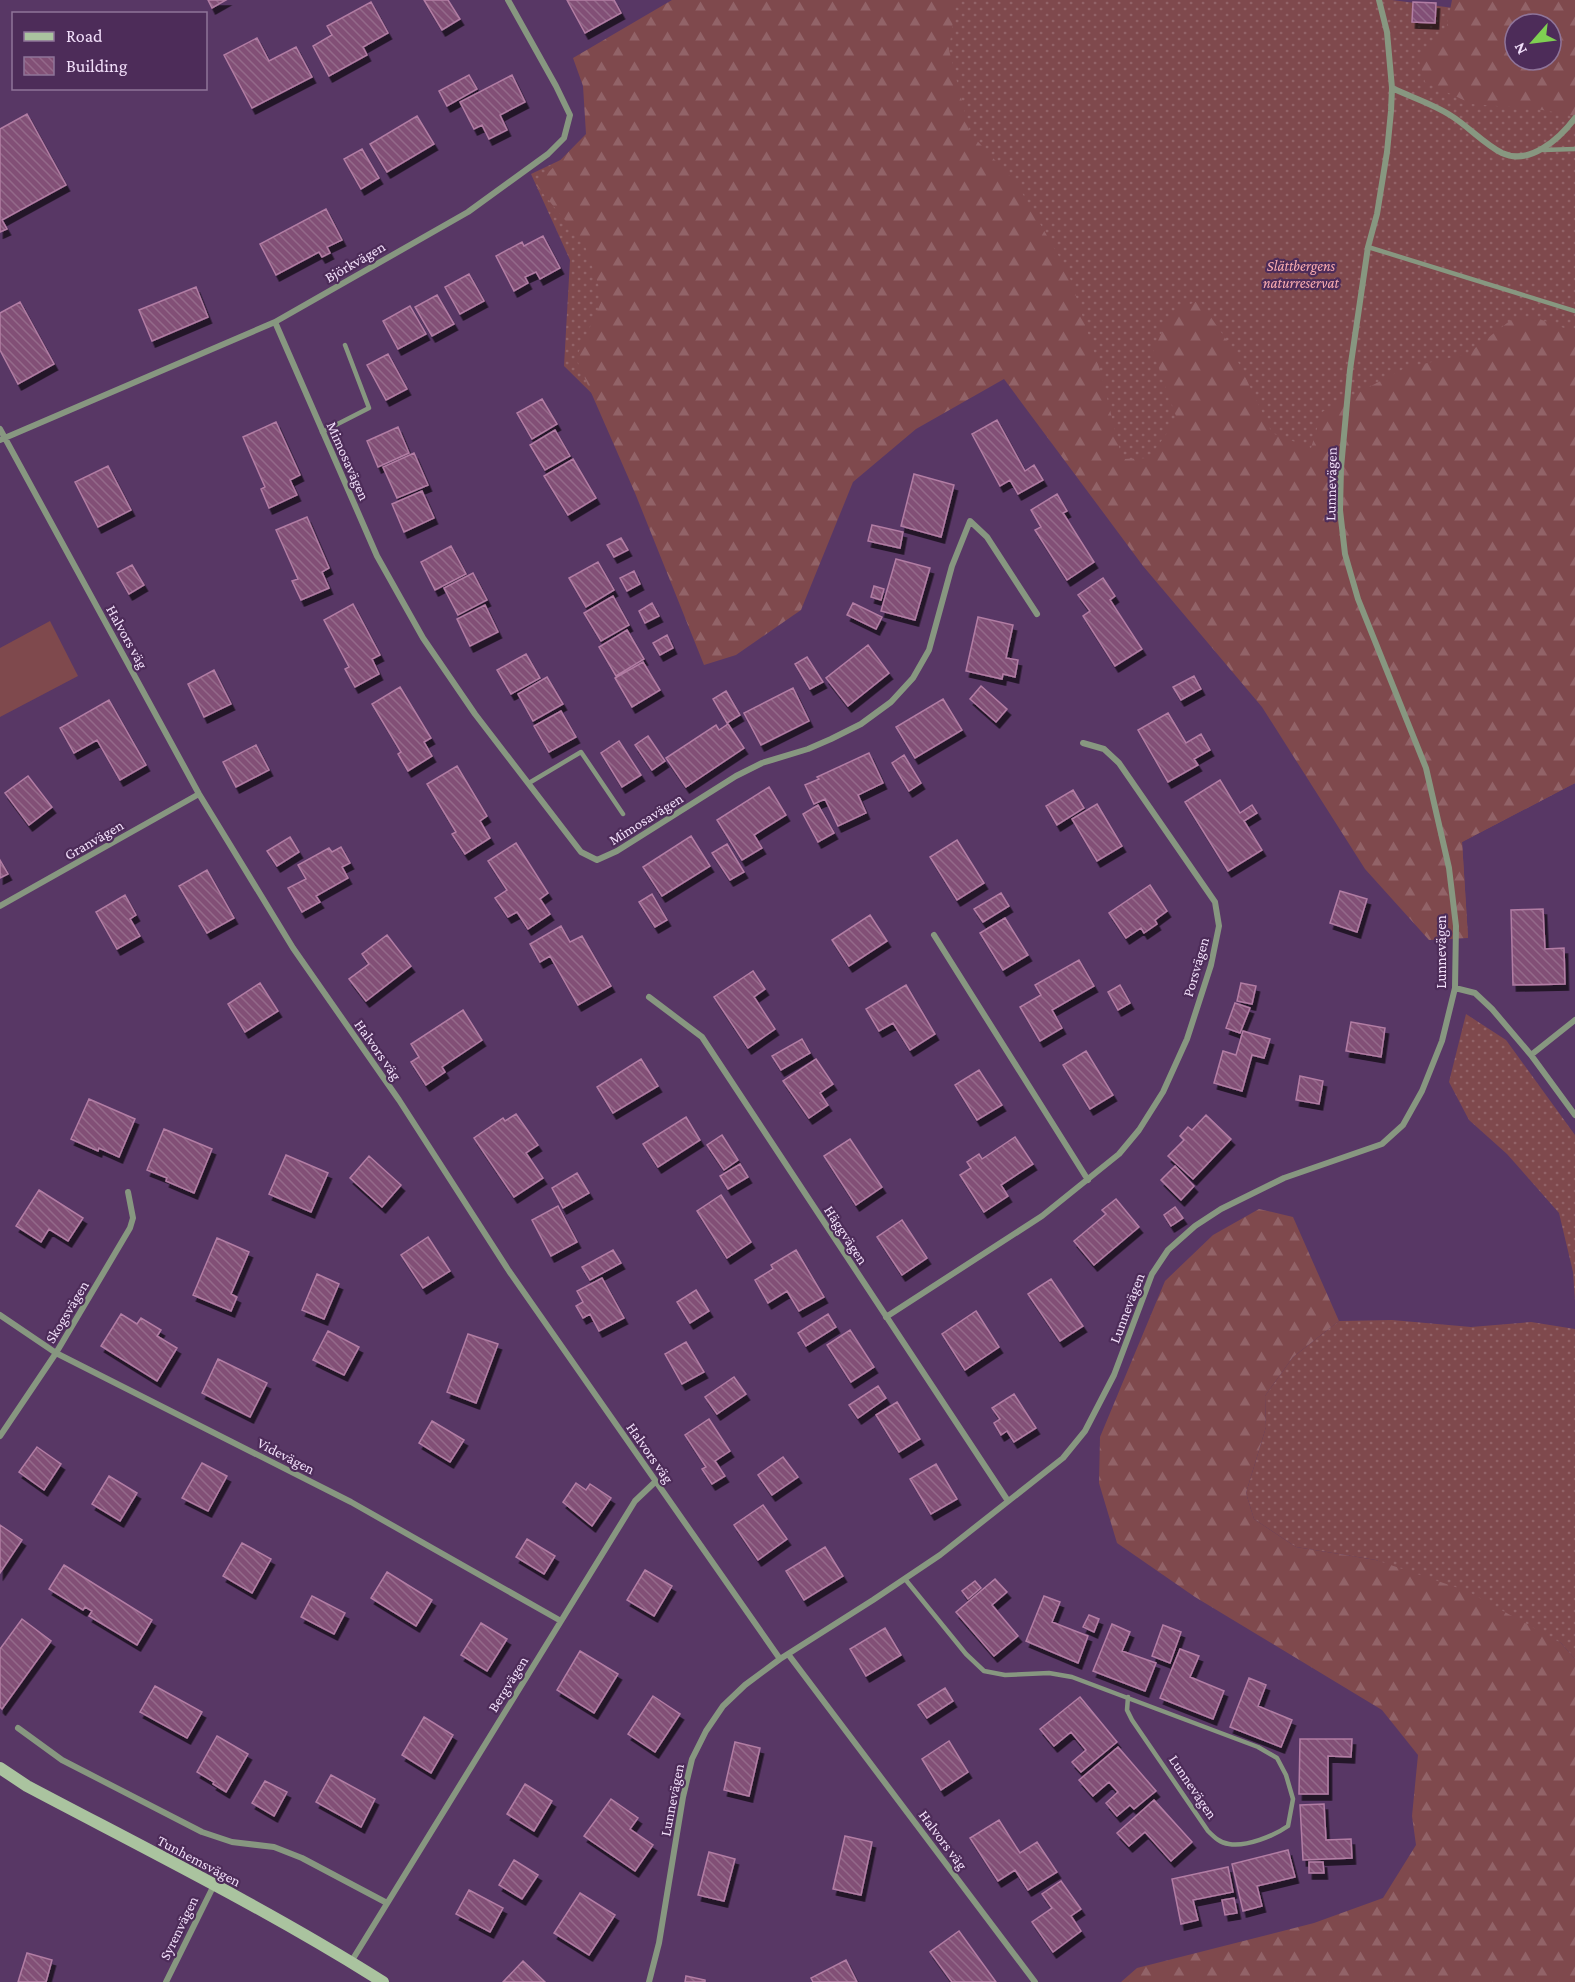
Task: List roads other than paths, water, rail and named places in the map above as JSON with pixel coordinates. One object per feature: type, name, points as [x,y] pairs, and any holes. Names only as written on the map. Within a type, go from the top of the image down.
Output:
[{"type":"street","name":"Björkvägen","points":[[2,438],[275,322],[468,212],[548,154],[564,138],[570,115],[508,0]]},
{"type":"street","name":"Lunnevägen","points":[[649,1982],[659,1943],[683,1797],[692,1759],[706,1731],[723,1706],[745,1685],[780,1659],[940,1555],[1063,1458],[1085,1431],[1114,1375],[1152,1274],[1168,1250],[1195,1226],[1221,1209],[1284,1178],[1382,1144],[1403,1125],[1422,1091],[1442,1041],[1455,988],[1456,926],[1449,868],[1426,768],[1358,599],[1345,554],[1341,519],[1341,468],[1350,370],[1368,247],[1377,214],[1387,152],[1392,88],[1387,32],[1379,0]]},
{"type":"street","points":[[1392,88],[1449,114],[1503,153],[1517,157],[1543,150],[1568,128],[1575,118]]},
{"type":"street","name":"Mimosavägen","points":[[275,322],[377,556],[423,638],[475,714],[580,852],[597,860],[617,851],[736,776],[762,763],[808,748],[861,724],[891,702],[913,678],[928,650],[952,566],[970,521],[987,537],[1037,614]]},
{"type":"street","name":"Halvors väg","points":[[0,429],[2,438],[199,794],[293,948],[399,1100],[509,1271],[780,1659]]},
{"type":"street","name":"Porsvägen","points":[[886,1317],[1042,1216],[1119,1154],[1139,1130],[1163,1092],[1187,1039],[1211,965],[1219,926],[1215,902],[1119,763],[1104,748],[1083,743]]},
{"type":"street","name":"Granvägen","points":[[0,906],[199,794]]},
{"type":"street","points":[[934,935],[1088,1180]]},
{"type":"street","points":[[1455,988],[1475,993],[1492,1009],[1575,1115]]},
{"type":"street","name":"Häggvägen","points":[[649,997],[702,1037],[1008,1502]]},
{"type":"street","points":[[1531,1056],[1575,1020]]},
{"type":"street","name":"Skogsvägen","points":[[0,1436],[56,1353],[130,1228],[133,1218],[128,1192]]},
{"type":"street","name":"Videvägen","points":[[0,1315],[56,1353],[351,1502],[561,1621]]},
{"type":"street","name":"Bergvägen","points":[[351,1962],[635,1501],[655,1482]]},
{"type":"street","name":"Halvors väg","points":[[788,1654],[1035,1982]]},
{"type":"street","points":[[18,1728],[62,1760],[202,1832],[232,1842],[274,1847],[302,1857],[387,1903]]},
{"type":"street","name":"Tunhemsvägen","points":[[0,1768],[27,1786],[214,1885],[383,1982]]},
{"type":"street","name":"Syrenvägen","points":[[166,1982],[214,1885]]},
{"type":"lane","points":[[1543,150],[1575,149]]},
{"type":"lane","points":[[1368,247],[1575,311]]},
{"type":"lane","points":[[322,432],[369,408],[345,345]]},
{"type":"lane","points":[[529,783],[581,752],[623,814]]},
{"type":"lane","name":"Lunnevägen","points":[[905,1579],[966,1654],[984,1671],[1005,1675],[1049,1673],[1072,1677],[1128,1697],[1258,1747],[1277,1758],[1286,1775],[1293,1799],[1288,1826],[1274,1836],[1260,1840],[1230,1844],[1217,1840],[1208,1831],[1132,1720],[1127,1710],[1128,1697]]},
{"type":"park label","name":"Slättbergens naturreservat","points":[[1301,274]]}]
